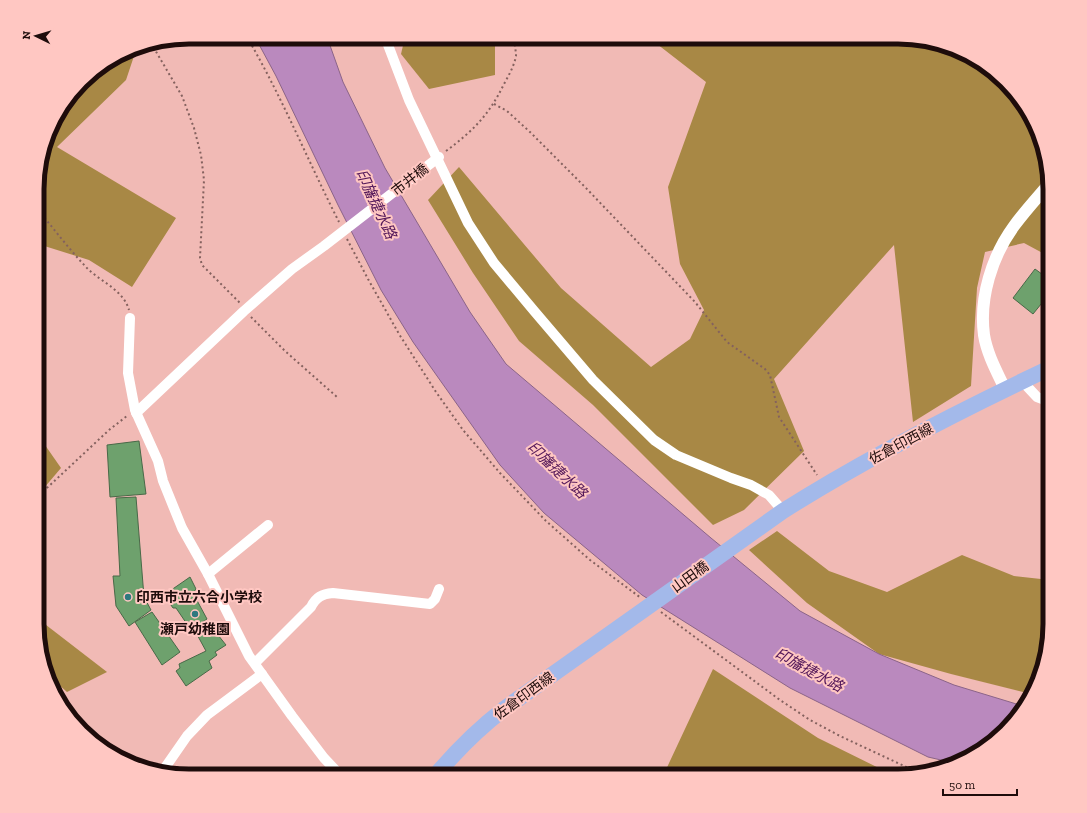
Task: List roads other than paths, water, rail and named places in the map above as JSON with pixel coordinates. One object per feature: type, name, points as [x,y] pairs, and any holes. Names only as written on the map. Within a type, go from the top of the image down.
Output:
[{"type":"main road","name":"佐倉印西線","points":[[757,529],[823,485],[1005,389],[1043,371]]},
{"type":"main road","name":"山田橋","points":[[622,626],[757,529]]},
{"type":"main road","name":"佐倉印西線","points":[[441,769],[453,754],[480,728],[504,709],[622,626]]},
{"type":"street","points":[[388,44],[409,100],[468,223],[494,263],[535,312],[593,380],[654,440],[676,455],[751,485],[769,495],[783,511]]},
{"type":"street","name":"市井橋","points":[[136,411],[245,310],[292,269],[439,157]]},
{"type":"street","points":[[1005,389],[988,352],[984,336],[984,302],[992,266],[1002,246],[1013,227],[1043,191]]},
{"type":"street","points":[[130,318],[128,373],[136,411],[158,461],[163,480],[179,522],[208,574],[249,656],[306,734],[334,769]]},
{"type":"street","points":[[1022,381],[1037,397],[1043,399]]},
{"type":"street","points":[[208,574],[268,525]]},
{"type":"street","points":[[255,663],[311,607],[315,599],[324,594],[333,593],[430,604],[435,599],[439,589]]},
{"type":"street","points":[[165,767],[187,736],[207,715],[262,674]]},
{"type":"water","name":"印旛捷水路","points":[[259,44],[329,44],[343,82],[385,168],[470,312],[506,364],[711,538],[800,611],[879,654],[954,685],[1019,705],[1001,727],[979,745],[953,758],[945,761],[928,757],[790,688],[642,595],[544,513],[500,465],[413,342],[381,290]]},
{"type":"place","name":"印西市立六合小学校","points":[[128,597]]},
{"type":"place","name":"瀬戸幼稚園","points":[[195,614]]}]
